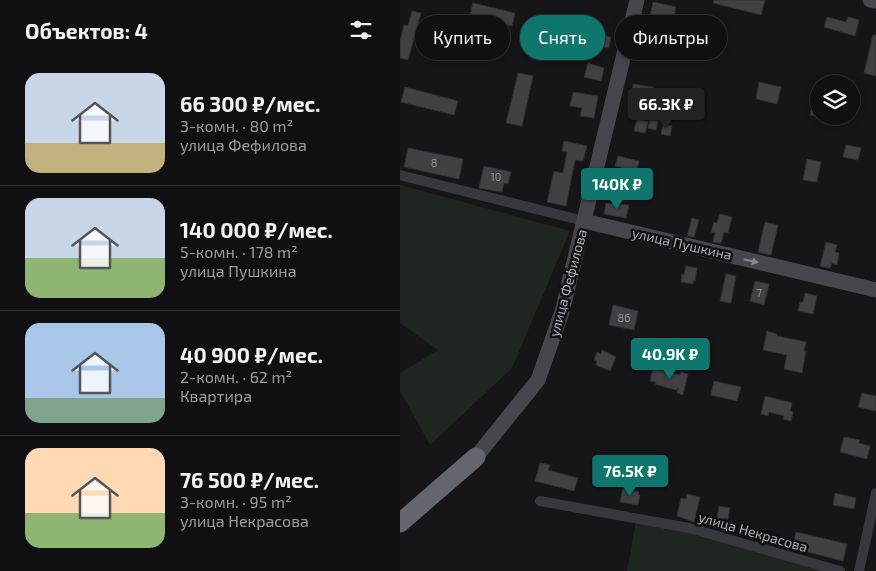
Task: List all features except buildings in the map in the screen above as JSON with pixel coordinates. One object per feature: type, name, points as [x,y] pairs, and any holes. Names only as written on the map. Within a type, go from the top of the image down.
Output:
[{"type":"highway","points":[[400,523],[476,457]]},
{"type":"main road","name":"улица Фефилова","points":[[476,457],[538,380],[562,312],[637,0]]},
{"type":"main road","points":[[870,0],[876,1]]},
{"type":"main road","name":"улица Пушкина","points":[[584,221],[876,290]]},
{"type":"street","name":"улица Пушкина","points":[[400,175],[584,221]]},
{"type":"street","points":[[859,571],[876,493]]},
{"type":"street","name":"улица Некрасова","points":[[540,501],[688,528],[840,571]]},
{"type":"shaded area","points":[[400,185],[570,231],[512,368],[430,445],[400,391],[400,373],[438,350],[400,323]]},
{"type":"shaded area","points":[[636,521],[806,560],[828,571],[627,571]]}]
